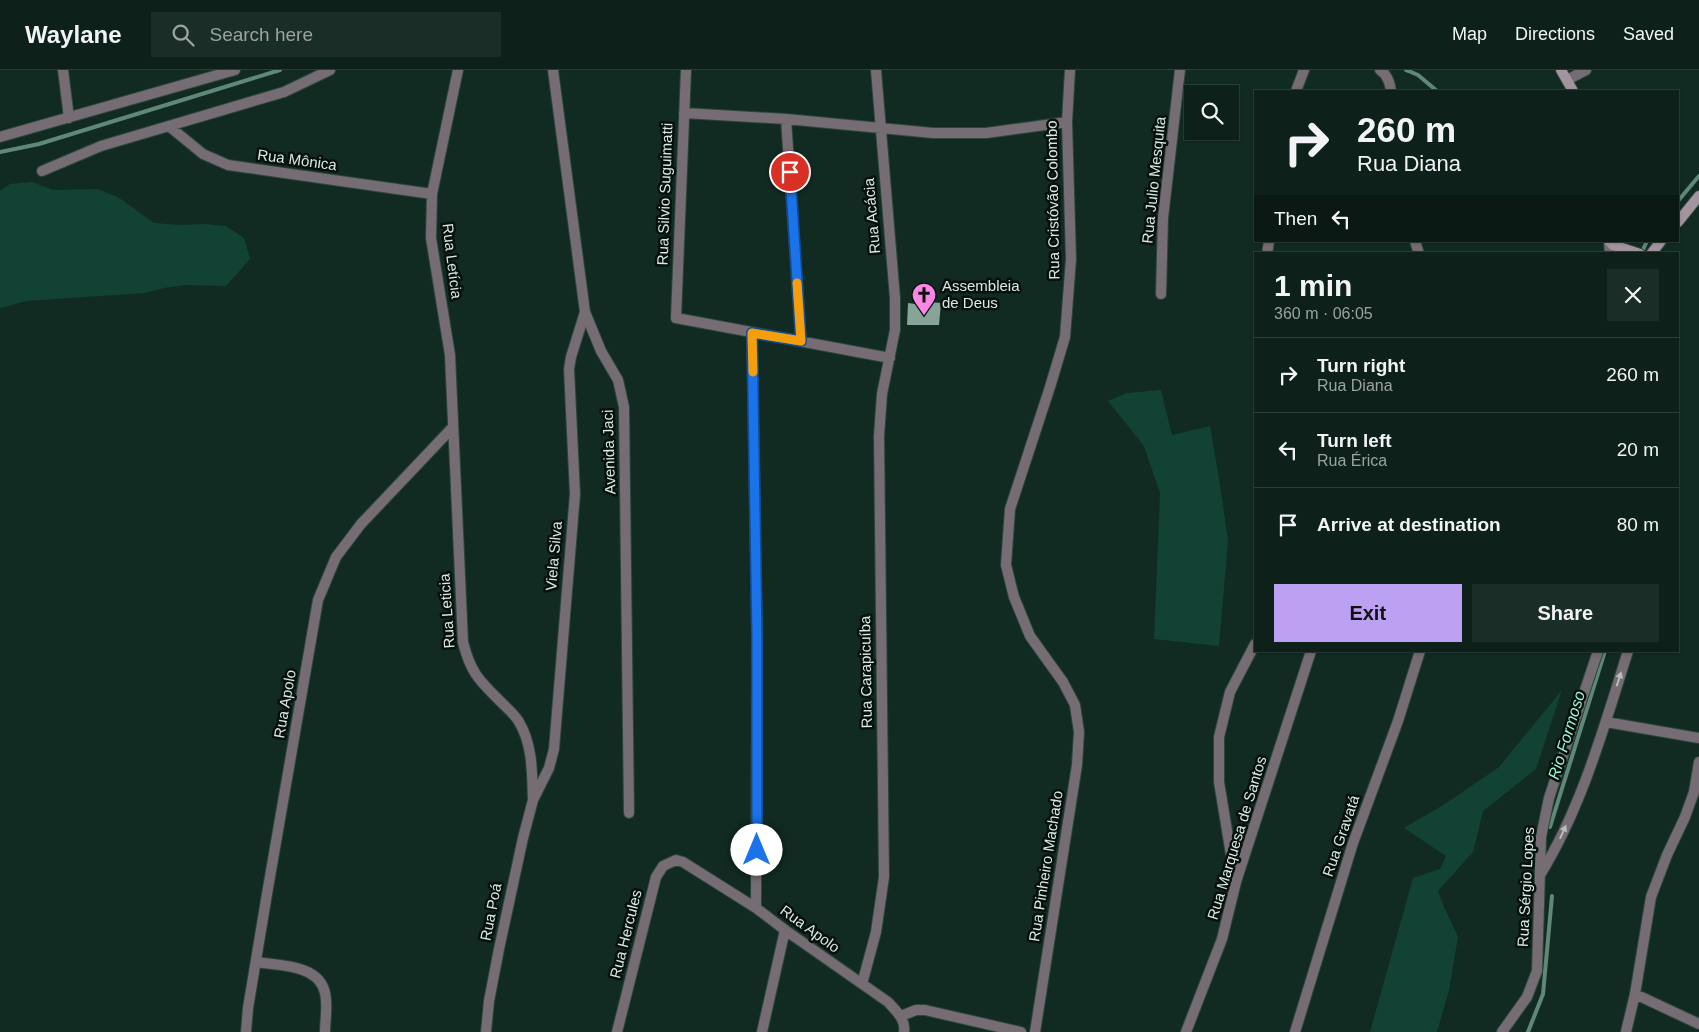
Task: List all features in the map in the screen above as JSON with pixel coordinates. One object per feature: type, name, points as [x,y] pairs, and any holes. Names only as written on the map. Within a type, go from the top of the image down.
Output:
[{"type":"main road","points":[[1561,70],[1572,90]]},
{"type":"main road","points":[[1679,221],[1699,196]]},
{"type":"main road","points":[[1653,252],[1660,242]]},
{"type":"main road","points":[[1611,246],[1633,252]]},
{"type":"street","points":[[63,70],[69,118]]},
{"type":"street","points":[[0,137],[235,70]]},
{"type":"street","points":[[42,170],[101,146],[284,92],[330,70]]},
{"type":"street","name":"Rua Letícia","points":[[453,427],[450,355],[431,238],[432,194],[458,70]]},
{"type":"street","name":"Avenida Jaci","points":[[553,70],[585,312],[602,351],[618,380],[624,407],[629,813]]},
{"type":"street","name":"Rua Silvio Suguimatti","points":[[686,70],[676,318],[752,333]]},
{"type":"street","name":"Rua Acácia","points":[[876,70],[895,298],[895,330],[890,358]]},
{"type":"street","name":"Rua Cristóvão Colombo","points":[[1070,70],[1067,122],[1071,259],[1065,337],[1010,509],[1006,565],[1014,598],[1030,636],[1063,682],[1075,705]]},
{"type":"street","name":"Rua Julio Mesquita","points":[[1161,294],[1163,218],[1180,70]]},
{"type":"street","points":[[1296,90],[1304,70]]},
{"type":"street","points":[[1380,70],[1385,73],[1390,82],[1391,90]]},
{"type":"street","points":[[1567,80],[1586,70]]},
{"type":"street","points":[[684,113],[786,119],[933,133],[986,133],[1067,122]]},
{"type":"street","points":[[786,119],[801,341]]},
{"type":"street","name":"Rua Mônica","points":[[170,127],[203,154],[228,165],[432,194]]},
{"type":"street","name":"Viela Silva","points":[[533,800],[549,768],[554,748],[575,494],[569,369],[585,312]]},
{"type":"street","points":[[756,908],[757,636],[752,333],[890,358]]},
{"type":"street","name":"Rua Carapicuíba","points":[[862,984],[876,932],[884,876],[879,436],[882,394],[890,358]]},
{"type":"street","name":"Rua Leticia","points":[[453,427],[463,642],[467,660],[476,678],[519,721],[527,740],[531,760],[533,800]]},
{"type":"street","name":"Rua Apolo","points":[[246,1032],[248,1008],[318,600],[336,557],[361,524],[453,427]]},
{"type":"street","points":[[1236,882],[1219,782],[1219,737],[1230,692],[1254,646]]},
{"type":"street","name":"Rua Marquesa de Santos","points":[[1186,1032],[1222,939],[1236,882],[1311,652]]},
{"type":"street","name":"Rua Gravatá","points":[[1295,1032],[1353,843],[1398,721],[1420,652]]},
{"type":"street","name":"Rua Sérgio Lopes","points":[[1502,1032],[1527,997],[1537,971],[1540,837],[1550,798],[1598,652]]},
{"type":"street","points":[[1540,875],[1554,853],[1578,799],[1606,722],[1628,652]]},
{"type":"street","name":"Rua Pinheiro Machado","points":[[1035,1032],[1077,764],[1079,732],[1075,705]]},
{"type":"street","points":[[1606,722],[1699,738]]},
{"type":"street","points":[[1626,1032],[1635,994],[1651,897],[1667,855],[1685,818],[1694,792],[1699,762]]},
{"type":"street","name":"Rua Poá","points":[[486,1032],[489,1001],[512,881],[533,800]]},
{"type":"street","name":"Rua Hercules","points":[[617,1032],[656,877],[662,866],[676,860],[683,862]]},
{"type":"street","name":"Rua Apolo","points":[[683,862],[756,908],[888,1002],[901,1016]]},
{"type":"street","points":[[762,1032],[785,930]]},
{"type":"street","points":[[256,962],[302,969],[316,975],[322,983],[326,994],[325,1032]]},
{"type":"street","points":[[1635,994],[1699,1024]]},
{"type":"street","points":[[904,1032],[905,1028],[901,1016],[916,1010],[925,1010],[1021,1032]]},
{"type":"green space","points":[[32,182],[53,190],[97,189],[118,197],[154,223],[226,226],[244,238],[250,259],[226,286],[185,285],[144,293],[27,301],[0,308],[0,191],[10,184]]},
{"type":"green space","points":[[1161,390],[1172,435],[1210,426],[1228,541],[1219,646],[1154,639],[1160,493],[1144,446],[1108,401],[1127,393]]},
{"type":"green space","points":[[1562,690],[1536,769],[1483,811],[1473,852],[1438,891],[1458,937],[1449,990],[1437,1032],[1370,1032],[1413,878],[1440,869],[1446,856],[1404,828],[1448,802],[1499,767]]},
{"type":"building","name":"Assembleia de Deus","points":[[929,302],[941,303],[939,325],[907,325],[908,303],[929,306]]},
{"type":"waterway","points":[[0,152],[39,144],[280,70]]},
{"type":"waterway","points":[[1406,70],[1418,75],[1436,90]]},
{"type":"waterway","points":[[1679,200],[1699,176]]},
{"type":"waterway","name":"Rio Formoso","points":[[1642,252],[1647,242]]},
{"type":"waterway","name":"Rio Formoso","points":[[1550,827],[1605,652]]},
{"type":"waterway","name":"Rio Formoso","points":[[1528,1032],[1543,994],[1552,896]]},
{"type":"slow traffic","points":[[753,372],[752,333],[801,341],[797,283]]},
{"type":"place","name":"Assembleia de Deus","points":[[924,316]]},
{"type":"route","points":[[757,850],[757,636],[752,333],[801,341],[790,172]]}]
